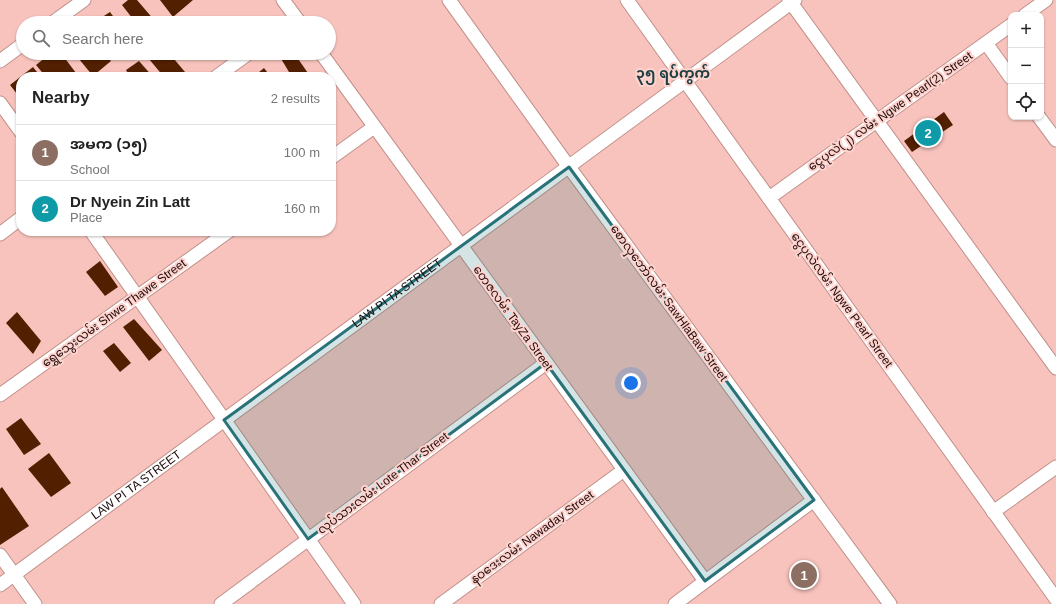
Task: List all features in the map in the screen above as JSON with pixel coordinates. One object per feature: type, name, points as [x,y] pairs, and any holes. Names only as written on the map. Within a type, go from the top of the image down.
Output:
[{"type":"street","points":[[62,16],[84,0]]},
{"type":"street","points":[[283,0],[292,16]]},
{"type":"street","name":"စောလှဘော်လမ်း SawHlaBaw Street","points":[[449,0],[569,167],[890,604]]},
{"type":"street","name":"ငွေပုလဲလမ်း Ngwe Pearl Street","points":[[627,0],[1056,599]]},
{"type":"street","points":[[1029,12],[1046,0]]},
{"type":"street","points":[[792,1],[876,121],[1056,368]]},
{"type":"street","name":"LAW PI TA STREET","points":[[0,586],[461,247],[792,1]]},
{"type":"street","name":"ငွေပုလဲ(၂) လမ်း Ngwe Pearl(2) Street","points":[[769,198],[1008,27]]},
{"type":"street","points":[[986,43],[1008,74]]},
{"type":"street","points":[[0,61],[16,49]]},
{"type":"street","points":[[223,72],[239,60]]},
{"type":"street","name":"တေဇလမ်း TayZa Street","points":[[326,60],[335,72]]},
{"type":"street","name":"တေဇလမ်း TayZa Street","points":[[336,74],[705,581]]},
{"type":"street","points":[[0,103],[16,125]]},
{"type":"street","points":[[1042,120],[1056,140]]},
{"type":"street","points":[[336,154],[374,126]]},
{"type":"street","points":[[0,234],[16,222]]},
{"type":"street","points":[[95,236],[354,604]]},
{"type":"street","name":"ရွှေသွေးလမ်း Shwe Thawe Street","points":[[0,395],[222,236]]},
{"type":"street","name":"လုပ်သားလမ်း Lote Thar Street","points":[[221,604],[546,363]]},
{"type":"street","points":[[993,512],[1056,467]]},
{"type":"street","name":"နဝဒေးလမ်း Nawaday Street","points":[[441,604],[624,470]]},
{"type":"street","points":[[675,604],[814,500]]},
{"type":"street","points":[[0,555],[35,604]]},
{"type":"highlighted area","points":[[569,167],[814,500],[705,581],[546,363],[308,539],[224,420]]},
{"type":"building","points":[[128,0],[137,0],[151,16],[131,16],[122,5]]},
{"type":"building","points":[[160,0],[193,0],[174,16],[172,16]]},
{"type":"building","points":[[110,12],[113,16],[104,16]]},
{"type":"building","points":[[42,60],[66,60],[75,72],[42,72],[36,65]]},
{"type":"building","points":[[80,60],[111,61],[98,72],[90,72]]},
{"type":"building","points":[[150,60],[175,60],[185,72],[160,72]]},
{"type":"building","points":[[282,60],[299,60],[307,72],[289,72]]},
{"type":"building","points":[[139,61],[149,72],[127,72],[126,70]]},
{"type":"building","points":[[33,67],[37,72],[27,72]]},
{"type":"building","points":[[264,68],[267,72],[259,72]]},
{"type":"building","points":[[16,80],[16,93],[10,85]]},
{"type":"building","points":[[944,112],[953,125],[912,152],[904,141]]},
{"type":"building","points":[[100,261],[118,287],[105,296],[86,272]]},
{"type":"building","points":[[17,312],[41,341],[33,354],[6,323]]},
{"type":"building","points":[[134,319],[162,350],[149,361],[123,327]]},
{"type":"building","points":[[114,343],[131,363],[120,372],[103,351]]},
{"type":"building","points":[[21,418],[41,444],[24,455],[6,429]]},
{"type":"building","points":[[49,453],[71,483],[51,497],[28,469]]},
{"type":"building","points":[[2,487],[29,526],[0,545],[0,489]]},
{"type":"place","name":"Dr Nyein Zin Latt","points":[[928,133]]},
{"type":"place","name":"အမက (၁၅)","points":[[804,575]]},
{"type":"district","name":"၃၅ ရပ်ကွက်","points":[[673,73]]}]
